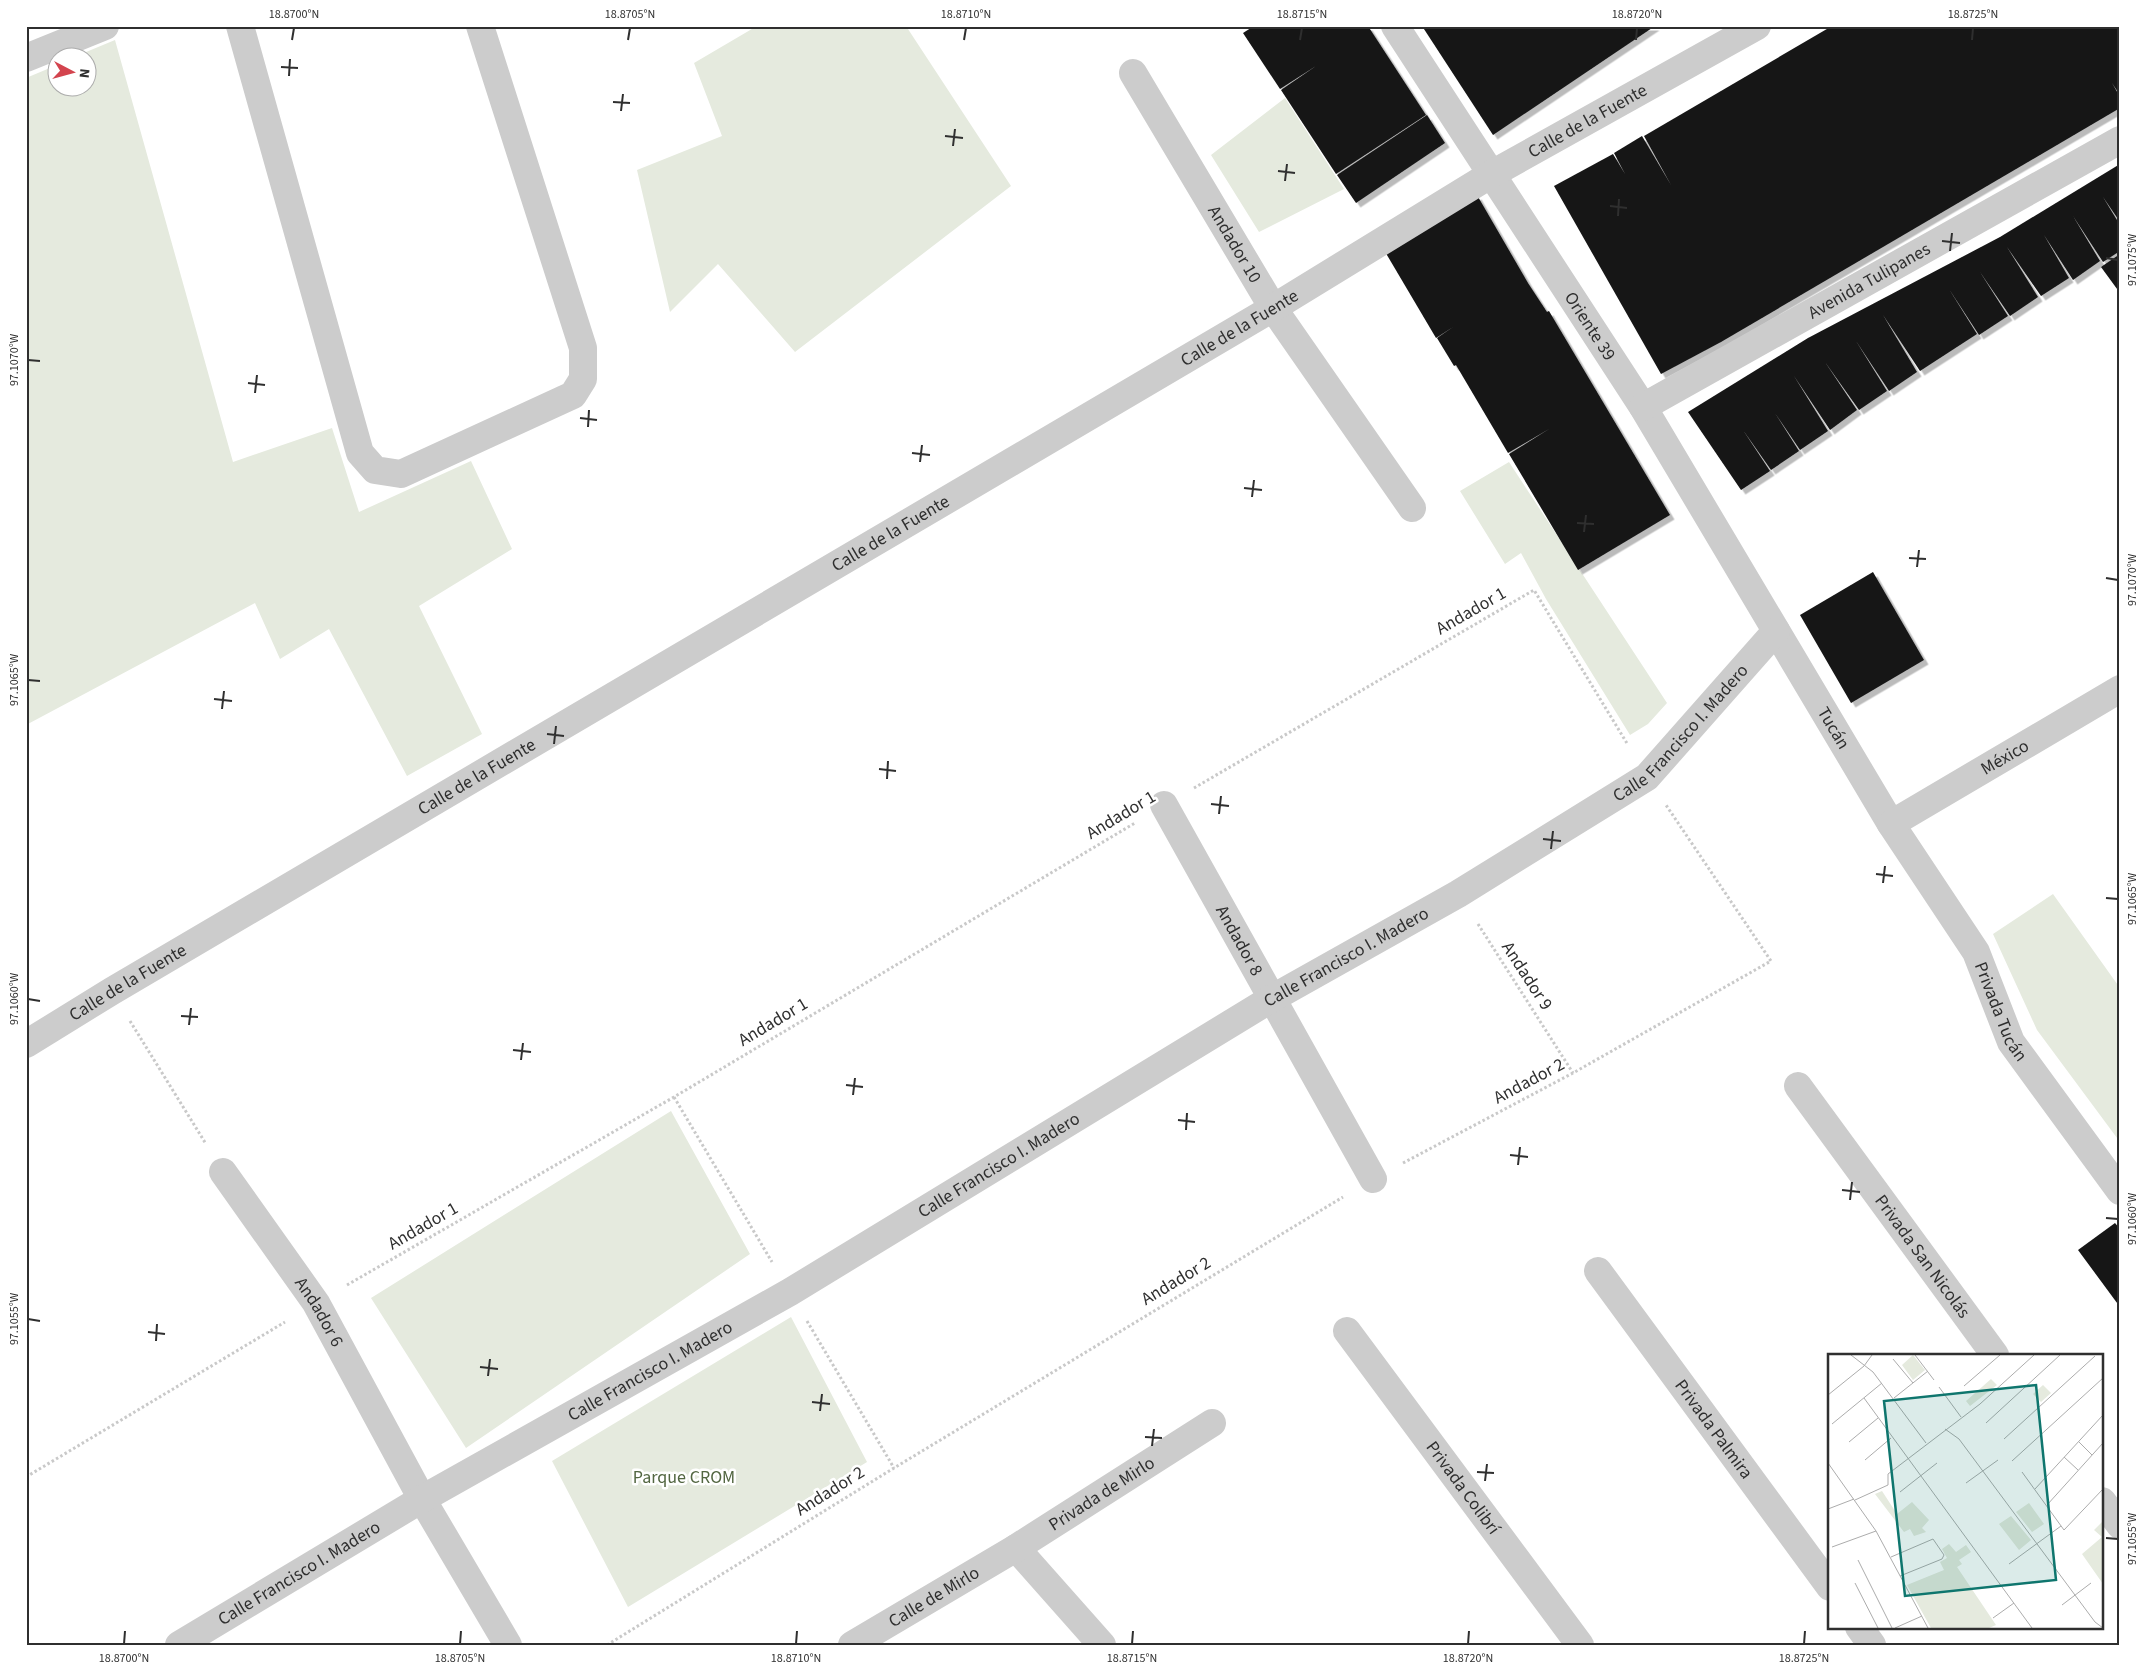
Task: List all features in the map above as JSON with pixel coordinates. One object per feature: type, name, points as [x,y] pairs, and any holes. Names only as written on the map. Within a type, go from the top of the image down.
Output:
[{"type":"street","points":[[26,58],[105,26]]},
{"type":"street","points":[[240,26],[360,453],[375,470],[401,474],[573,395],[583,379],[582,348],[480,26]]},
{"type":"street","name":"Oriente 39","points":[[1395,26],[1643,408],[1776,630]]},
{"type":"street","name":"Calle de la Fuente","points":[[26,1044],[112,991],[1273,308],[1490,175],[1739,30]]},
{"type":"street","name":"Andador 10","points":[[1133,73],[1273,308],[1412,508]]},
{"type":"street","name":"Avenida Tulipanes","points":[[1643,408],[2120,140]]},
{"type":"street","name":"Tucán","points":[[1776,630],[1891,824]]},
{"type":"street","name":"Calle Francisco I. Madero","points":[[179,1645],[422,1499],[790,1292],[1271,999],[1458,894],[1647,777],[1776,630]]},
{"type":"street","name":"México","points":[[1891,824],[2120,689]]},
{"type":"street","name":"Andador 8","points":[[1164,806],[1373,1179]]},
{"type":"street","name":"Privada Tucán","points":[[1891,824],[1976,952],[2011,1042],[2120,1192]]},
{"type":"street","name":"Privada San Nicolás","points":[[1798,1086],[1994,1354]]},
{"type":"street","name":"Andador 6","points":[[223,1172],[316,1303],[422,1499],[508,1645]]},
{"type":"street","name":"Privada Palmira","points":[[1598,1271],[1828,1584]]},
{"type":"street","name":"Privada Colibrí","points":[[1347,1331],[1580,1645]]},
{"type":"street","name":"Privada de Mirlo","points":[[1016,1548],[1212,1423]]},
{"type":"street","points":[[2104,1504],[2120,1525]]},
{"type":"street","points":[[1016,1548],[1102,1645]]},
{"type":"street","name":"Calle de Mirlo","points":[[852,1645],[1016,1548]]},
{"type":"street","points":[[1860,1628],[1872,1645]]},
{"type":"path","name":"Andador 1","points":[[26,1477],[316,1303],[674,1097],[1164,806],[1534,590]]},
{"type":"path","name":"Andador 9","points":[[1458,894],[1573,1073]]},
{"type":"path","name":"Andador 2","points":[[607,1645],[894,1468],[1373,1179],[1573,1073],[1771,961]]},
{"type":"path","points":[[112,991],[223,1172]]},
{"type":"green space","points":[[757,26],[906,26],[1011,186],[795,352],[718,264],[670,312],[637,170],[722,136],[694,63]]},
{"type":"green space","points":[[115,40],[233,462],[332,428],[359,512],[471,461],[512,549],[419,606],[482,734],[407,776],[329,629],[280,659],[255,603],[26,725],[26,78],[48,69],[48,98],[98,98],[98,48],[96,48]]},
{"type":"green space","points":[[1285,98],[1344,189],[1259,232],[1211,155]]},
{"type":"green space","points":[[1509,462],[1667,703],[1648,724],[1630,735],[1546,599],[1521,553],[1505,564],[1460,491]]},
{"type":"green space","points":[[2053,894],[2120,988],[2120,1142],[2037,1030],[1993,934]]},
{"type":"green space","points":[[671,1111],[750,1254],[466,1448],[371,1298]]},
{"type":"green space","name":"Parque CROM","points":[[791,1317],[867,1462],[628,1607],[552,1461]]},
{"type":"building","points":[[1254,26],[1368,26],[1426,115],[1336,174],[1281,90],[1316,66],[1280,89],[1243,33]]},
{"type":"building","points":[[1422,26],[1655,26],[1493,135]]},
{"type":"building","points":[[1832,26],[2120,26],[2120,95],[2112,83],[2120,97],[2120,108],[1721,342],[1661,374],[1554,186],[1613,154],[1625,174],[1614,153],[1642,136],[1671,185],[1644,136]]},
{"type":"building","points":[[1427,115],[1445,143],[1356,203],[1337,175]]},
{"type":"building","points":[[2120,164],[2120,222],[2103,197],[2120,225],[2120,251],[2103,262],[2073,216],[2100,261],[2073,280],[2044,235],[2069,278],[2041,296],[2007,247],[2038,297],[2010,316],[1980,272],[2008,316],[1979,335],[1949,289],[1977,334],[1920,371],[1883,315],[1917,372],[1889,391],[1856,341],[1887,391],[1859,410],[1825,362],[1857,410],[1830,430],[1794,376],[1828,431],[1800,450],[1775,413],[1799,451],[1771,470],[1743,430],[1770,471],[1741,490],[1688,412],[1808,338],[2000,237]]},
{"type":"building","points":[[1477,195],[1528,283],[1547,312],[1549,311],[1670,515],[1578,570],[1509,454],[1549,429],[1508,453],[1456,365],[1454,366],[1437,338],[1453,327],[1436,338],[1384,250]]},
{"type":"building","points":[[2120,254],[2120,293],[2101,267]]},
{"type":"building","points":[[1873,572],[1924,660],[1851,703],[1800,615]]},
{"type":"building","points":[[2115,1223],[2120,1229],[2120,1307],[2078,1250]]}]
